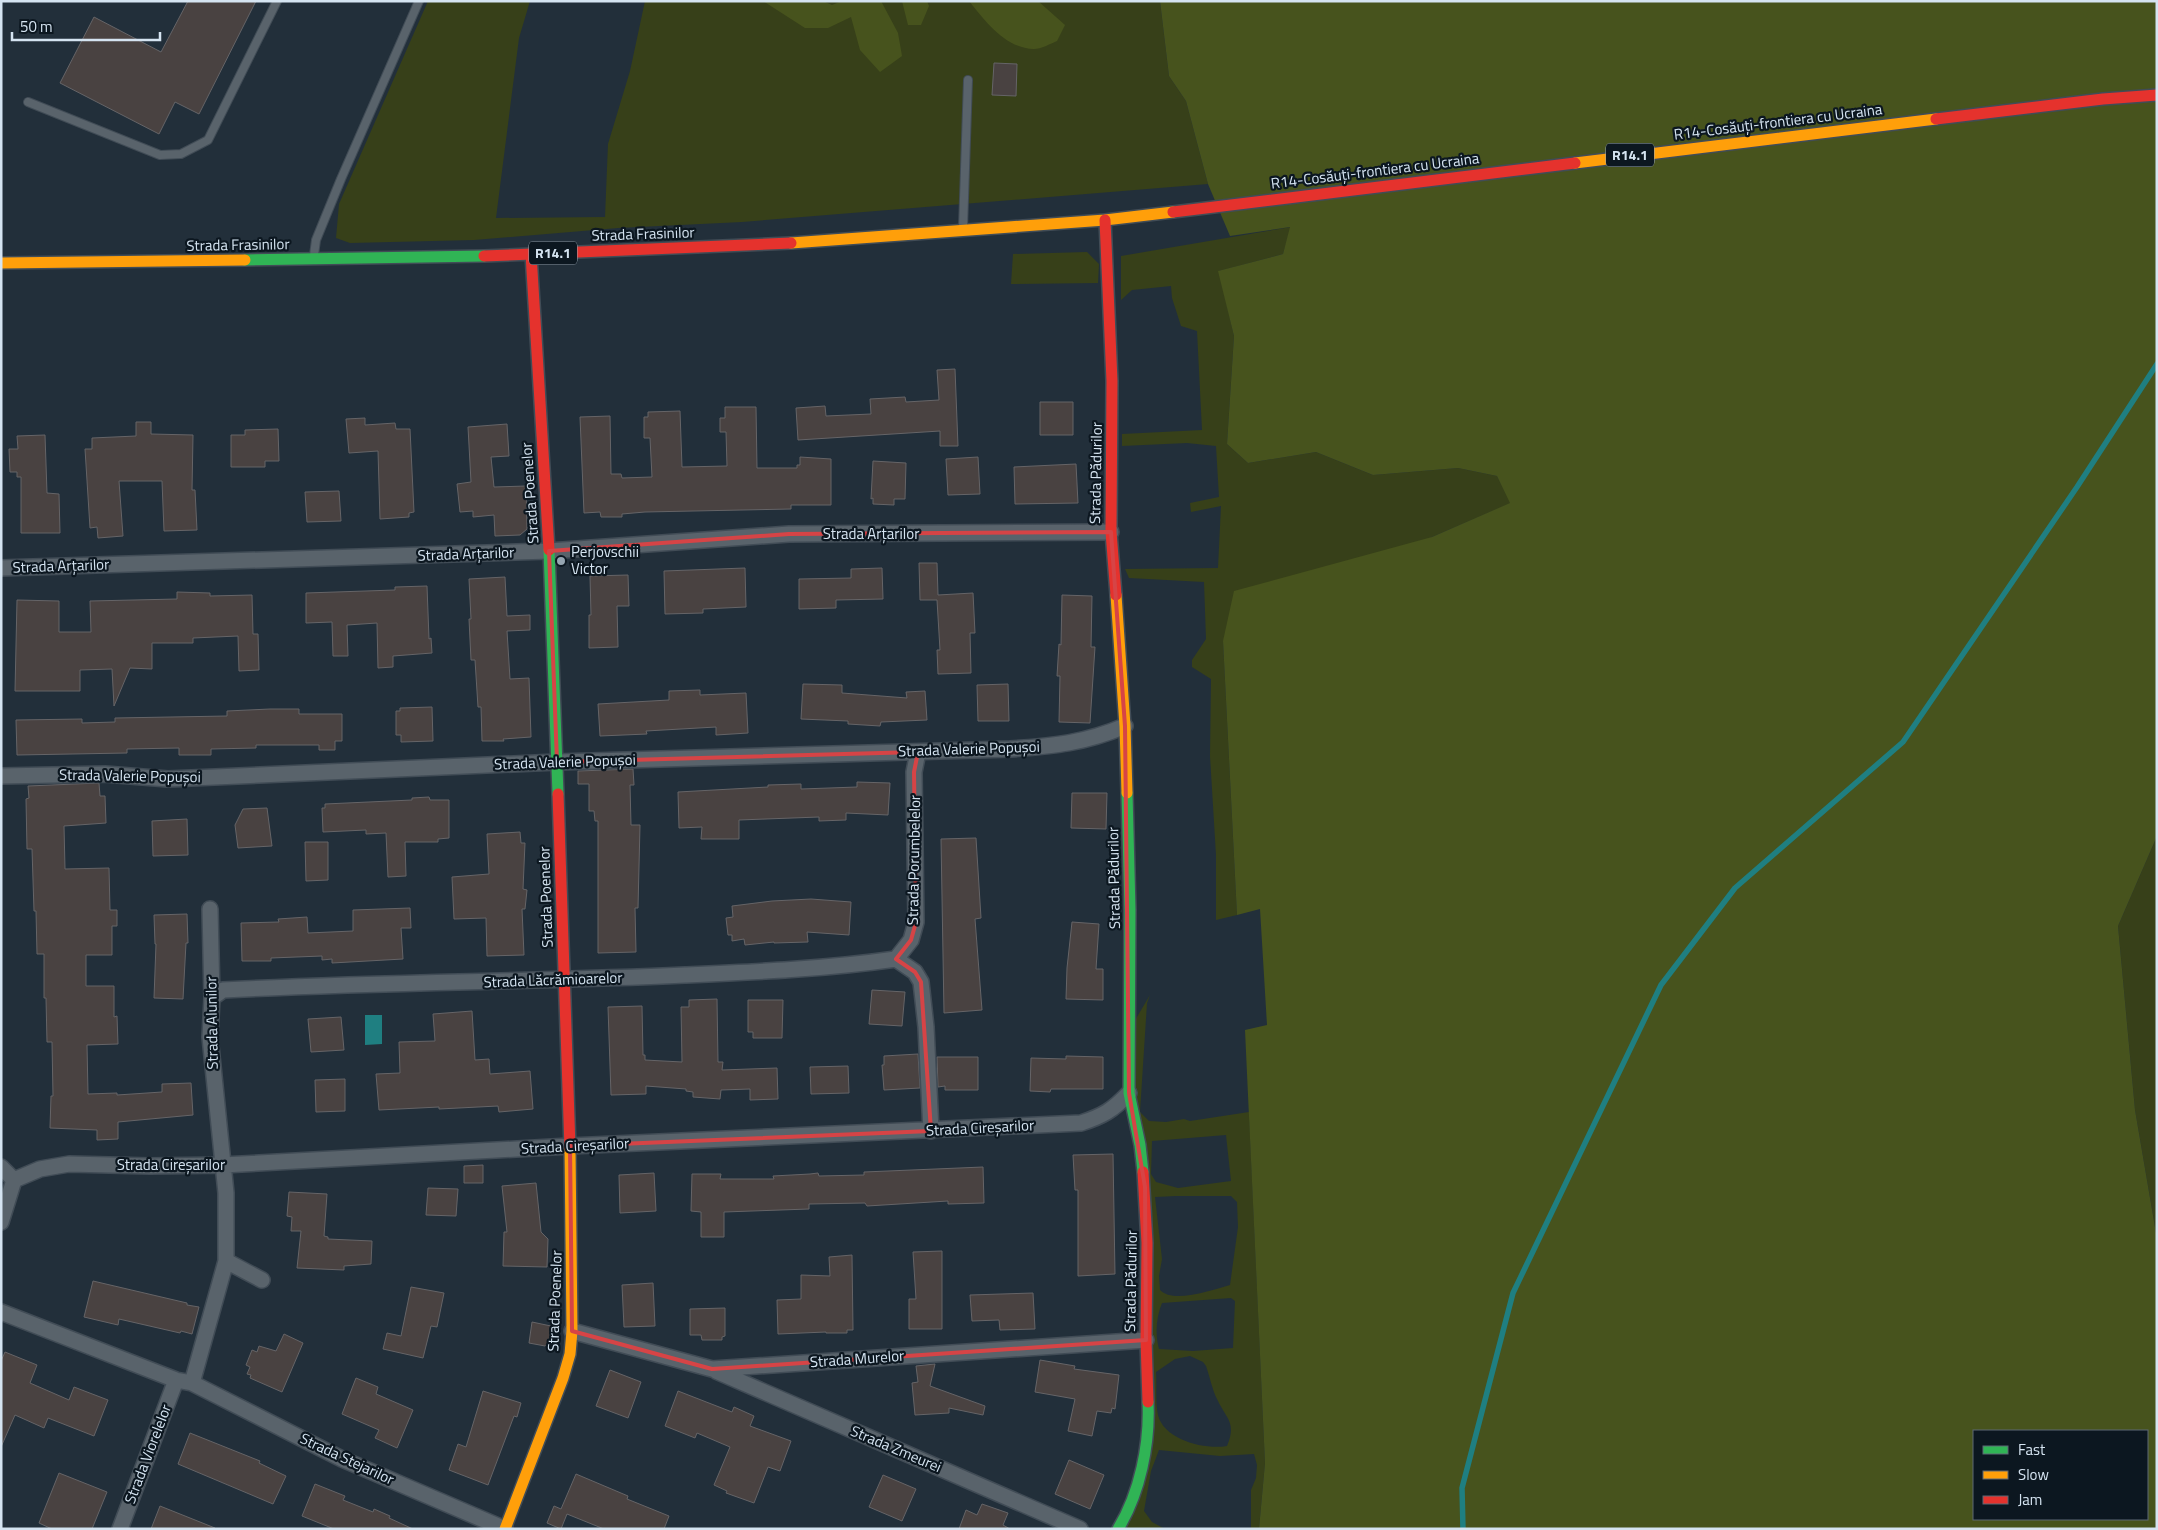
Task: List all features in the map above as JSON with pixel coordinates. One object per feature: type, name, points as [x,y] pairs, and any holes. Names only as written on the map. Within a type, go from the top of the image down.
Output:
[{"type":"street","name":"R14-Cosăuți-frontiera cu Ucraina","points":[[1105,220],[2103,99],[2157,95]]},
{"type":"street","name":"Strada Frasinilor","points":[[1,263],[313,260],[531,254],[812,242],[1105,220]]},
{"type":"street","name":"Strada Pădurilor","points":[[1105,220],[1112,381],[1111,532],[1125,726],[1130,910],[1129,1093],[1140,1145],[1145,1187],[1147,1243],[1146,1340],[1149,1426],[1142,1463],[1129,1511],[1118,1529]]},
{"type":"street","name":"Strada Poenelor","points":[[505,1529],[563,1378],[570,1354],[572,1331],[570,1146],[549,551],[531,254]]},
{"type":"street","name":"Strada Arțarilor","points":[[1,568],[549,551],[790,534],[1111,532]]},
{"type":"street","name":"Strada Valerie Popușoi","points":[[1,776],[104,774],[168,779],[556,762],[918,752],[1064,745],[1101,736],[1125,726]]},
{"type":"street","name":"Strada Porumbelelor","points":[[896,960],[911,940],[916,922],[914,772],[918,752]]},
{"type":"street","name":"Strada Alunilor","points":[[210,909],[212,998],[210,1037],[223,1165]]},
{"type":"street","name":"Strada Lăcrămioarelor","points":[[212,998],[224,990],[260,988],[564,981],[753,972],[896,960]]},
{"type":"street","points":[[896,960],[915,972],[921,982],[926,1027],[931,1131]]},
{"type":"street","name":"Strada Cireșarilor","points":[[14,1180],[40,1169],[69,1164],[223,1165],[570,1146],[1081,1123],[1101,1117],[1114,1108],[1129,1093]]},
{"type":"street","points":[[192,1383],[226,1261],[226,1192],[223,1165]]},
{"type":"street","points":[[1,1167],[14,1180],[1,1222]]},
{"type":"street","points":[[226,1261],[262,1280]]},
{"type":"street","name":"Strada Stejarilor","points":[[1,1312],[176,1380],[192,1383],[342,1459],[505,1529]]},
{"type":"street","name":"Strada Murelor","points":[[572,1331],[712,1369],[1146,1340]]},
{"type":"street","name":"Strada Zmeurei","points":[[712,1369],[1080,1529]]},
{"type":"street","name":"Strada Viorelelor","points":[[120,1529],[176,1380]]},
{"type":"lane","points":[[28,102],[160,155],[181,154],[208,140],[277,1]]},
{"type":"lane","points":[[313,260],[316,240],[419,1]]},
{"type":"lane","points":[[963,231],[968,80]]},
{"type":"highlighted area","points":[[1111,532],[1125,726],[1129,1093],[1145,1187],[1146,1340],[712,1369],[572,1331],[570,1146],[931,1131],[921,982],[915,972],[896,959],[911,940],[916,922],[914,772],[918,752],[557,762],[549,551],[789,534]]},
{"type":"shaded area","points":[[428,1],[530,1],[519,38],[496,218],[605,217],[608,144],[630,71],[645,1],[1160,1],[1169,76],[1186,101],[1208,184],[742,222],[618,228],[474,240],[350,243],[336,238],[339,204]]},
{"type":"shaded area","points":[[763,1],[823,1],[832,5],[842,1],[881,1],[898,33],[902,56],[880,72],[860,50],[851,17],[828,28],[805,28]]},
{"type":"shaded area","points":[[902,1],[927,1],[929,6],[921,25],[908,25]]},
{"type":"shaded area","points":[[969,1],[1038,1],[1065,25],[1057,41],[1037,49],[1024,48],[1005,39],[982,17]]},
{"type":"shaded area","points":[[1160,1],[2157,1],[2157,836],[2118,926],[2135,1110],[2157,1239],[2157,1529],[1259,1529],[1265,1463],[1245,1030],[1267,1025],[1260,909],[1237,915],[1223,641],[1234,591],[1432,537],[1510,503],[1497,476],[1458,468],[1373,475],[1316,452],[1248,463],[1227,444],[1234,336],[1218,271],[1283,254],[1290,227],[1230,236],[1208,184],[1186,101],[1169,76]]},
{"type":"shaded area","points":[[1291,227],[1283,254],[1219,271],[1234,336],[1227,444],[1248,463],[1316,452],[1373,475],[1458,468],[1497,476],[1511,503],[1432,537],[1223,641],[1237,915],[1216,920],[1216,855],[1210,756],[1211,679],[1192,667],[1192,660],[1206,639],[1204,582],[1129,578],[1125,569],[1218,568],[1221,506],[1191,512],[1190,503],[1219,497],[1216,446],[1187,443],[1122,446],[1122,434],[1202,430],[1197,331],[1181,326],[1172,298],[1171,286],[1132,290],[1121,300],[1121,256]]},
{"type":"shaded area","points":[[1087,252],[1099,264],[1098,283],[1011,284],[1013,254]]},
{"type":"shaded area","points":[[2157,836],[2157,1239],[2135,1110],[2118,926]]},
{"type":"shaded area","points":[[1150,995],[1147,1003],[1140,1112],[1149,1121],[1166,1122],[1184,1119],[1190,1121],[1249,1112],[1265,1463],[1259,1529],[1251,1529],[1251,1490],[1256,1478],[1257,1465],[1254,1454],[1220,1456],[1159,1450],[1151,1471],[1144,1511],[1152,1522],[1165,1529],[1123,1529],[1147,1456],[1134,1022]],"holes":[[[1226,1135],[1231,1181],[1178,1188],[1156,1182],[1151,1174],[1152,1141]],[[1231,1196],[1237,1202],[1238,1227],[1230,1285],[1183,1296],[1166,1294],[1160,1290],[1159,1276],[1162,1259],[1155,1197]],[[1231,1298],[1235,1301],[1233,1348],[1193,1351],[1159,1349],[1157,1326],[1158,1314],[1162,1303]],[[1190,1356],[1203,1362],[1206,1366],[1215,1395],[1231,1426],[1227,1446],[1197,1445],[1177,1437],[1162,1424],[1157,1410],[1156,1372],[1175,1359]]]},
{"type":"shaded area","points":[[365,1015],[382,1015],[382,1044],[365,1045]]},
{"type":"building","points":[[188,1],[256,1],[199,114],[175,102],[159,134],[60,83],[94,17],[161,52]]},
{"type":"building","points":[[994,63],[1017,64],[1016,96],[992,95]]},
{"type":"building","points":[[955,369],[958,446],[940,446],[940,431],[798,440],[796,408],[825,406],[826,416],[871,414],[870,399],[905,397],[906,402],[939,400],[937,370]]},
{"type":"building","points":[[1040,402],[1073,402],[1073,435],[1040,435]]},
{"type":"building","points":[[725,407],[756,407],[757,468],[797,468],[797,465],[800,465],[800,457],[831,459],[831,505],[791,505],[791,509],[645,512],[622,514],[622,517],[601,517],[600,512],[584,513],[580,417],[610,416],[611,474],[621,474],[622,478],[652,477],[650,438],[644,438],[644,417],[648,417],[648,412],[680,411],[682,467],[727,466],[726,432],[720,432],[720,418],[725,418]]},
{"type":"building","points":[[365,418],[365,425],[395,423],[396,429],[410,429],[414,512],[409,513],[409,517],[380,519],[378,451],[349,453],[346,419]]},
{"type":"building","points":[[136,422],[151,422],[151,434],[193,435],[192,490],[195,490],[197,530],[164,531],[162,481],[119,481],[123,536],[98,538],[97,527],[90,528],[85,449],[92,449],[92,438],[136,436]]},
{"type":"building","points":[[507,424],[509,456],[491,457],[494,487],[526,486],[527,529],[520,535],[495,536],[494,515],[473,517],[473,511],[460,512],[457,484],[471,482],[468,427]]},
{"type":"building","points":[[278,429],[279,461],[265,461],[265,467],[231,467],[231,435],[245,435],[245,430]]},
{"type":"building","points":[[45,435],[47,493],[59,494],[60,533],[21,533],[21,477],[17,477],[17,472],[10,472],[9,449],[18,449],[17,436]]},
{"type":"building","points":[[978,457],[980,494],[948,495],[946,459]]},
{"type":"building","points":[[873,461],[906,463],[905,499],[894,499],[894,505],[873,504],[873,498],[871,499]]},
{"type":"building","points":[[1076,464],[1078,503],[1015,504],[1014,467]]},
{"type":"building","points":[[339,491],[341,521],[307,522],[305,492]]},
{"type":"building","points":[[919,563],[937,563],[938,595],[973,593],[975,633],[970,633],[971,673],[938,674],[937,650],[940,650],[937,600],[920,600]]},
{"type":"building","points":[[745,568],[746,607],[703,609],[703,613],[665,614],[664,571]]},
{"type":"building","points":[[882,568],[883,599],[836,600],[836,608],[799,609],[799,579],[851,578],[851,569]]},
{"type":"building","points":[[628,575],[629,606],[617,606],[618,647],[589,648],[589,615],[591,615],[590,576]]},
{"type":"building","points":[[505,577],[507,616],[530,615],[530,630],[507,631],[510,679],[529,678],[531,737],[503,739],[504,741],[482,741],[481,707],[478,707],[475,660],[471,660],[469,579]]},
{"type":"building","points":[[427,586],[429,639],[431,638],[432,653],[393,656],[393,667],[378,668],[377,623],[347,625],[348,656],[333,656],[332,622],[306,623],[306,593],[395,590],[395,587]]},
{"type":"building","points":[[177,592],[210,593],[210,596],[252,595],[253,634],[258,634],[259,670],[239,671],[238,636],[193,638],[193,643],[152,643],[152,669],[130,668],[114,706],[112,669],[80,670],[80,691],[15,691],[17,600],[59,601],[59,632],[91,632],[90,601],[177,599]]},
{"type":"building","points":[[1062,595],[1092,596],[1091,647],[1095,647],[1090,723],[1059,722],[1060,676],[1057,676],[1059,644],[1061,645]]},
{"type":"building","points":[[803,684],[842,685],[842,693],[907,698],[906,692],[925,691],[927,720],[881,722],[880,726],[848,724],[848,721],[801,719]]},
{"type":"building","points":[[1008,684],[1009,721],[978,721],[977,685]]},
{"type":"building","points":[[700,690],[700,695],[746,693],[748,733],[716,735],[716,727],[646,731],[647,734],[600,736],[598,704],[669,700],[669,691]]},
{"type":"building","points":[[432,707],[433,741],[401,742],[401,735],[396,735],[396,711],[400,711],[400,708]]},
{"type":"building","points":[[299,709],[299,714],[342,714],[342,741],[335,741],[335,750],[319,750],[319,745],[256,745],[256,748],[211,749],[211,755],[179,755],[179,748],[127,749],[127,753],[17,755],[16,720],[82,719],[82,723],[115,722],[115,718],[227,716],[227,711]]},
{"type":"building","points":[[633,769],[634,785],[630,785],[631,825],[640,825],[638,908],[635,908],[636,952],[598,953],[598,821],[595,821],[594,811],[589,811],[589,784],[578,784],[578,771]]},
{"type":"building","points":[[857,782],[890,783],[888,815],[846,813],[846,820],[819,821],[819,817],[739,820],[739,839],[701,839],[702,827],[679,828],[678,792],[801,784],[801,789],[857,787]]},
{"type":"building","points":[[99,783],[100,796],[105,796],[106,823],[64,826],[65,869],[109,868],[110,910],[117,910],[117,926],[112,926],[112,955],[86,955],[86,986],[114,986],[114,1017],[117,1016],[118,1044],[87,1045],[88,1094],[117,1093],[117,1095],[162,1092],[162,1084],[191,1083],[193,1115],[118,1122],[118,1139],[97,1140],[97,1130],[50,1128],[51,1096],[53,1096],[52,1042],[47,1042],[44,954],[37,954],[32,849],[27,849],[26,799],[29,798],[28,786]]},
{"type":"building","points":[[1072,793],[1107,793],[1106,829],[1071,828]]},
{"type":"building","points":[[429,797],[430,800],[449,800],[449,838],[438,839],[438,842],[405,842],[406,876],[388,877],[386,833],[366,834],[366,830],[323,832],[322,808],[325,808],[325,804],[412,800],[412,798]]},
{"type":"building","points":[[267,808],[272,846],[238,848],[235,825],[243,809]]},
{"type":"building","points":[[187,819],[188,855],[153,856],[152,821]]},
{"type":"building","points":[[520,832],[521,843],[525,843],[523,889],[527,890],[525,909],[522,909],[524,955],[487,956],[486,918],[454,919],[452,877],[489,874],[487,834]]},
{"type":"building","points":[[976,838],[981,918],[975,919],[982,1010],[944,1013],[941,839]]},
{"type":"building","points":[[305,842],[328,842],[328,880],[306,881]]},
{"type":"building","points":[[811,899],[851,902],[849,935],[807,932],[808,942],[774,942],[745,945],[744,939],[732,941],[732,935],[728,935],[726,918],[733,917],[732,906]]},
{"type":"building","points":[[410,908],[411,928],[401,928],[403,959],[332,963],[332,959],[322,960],[322,956],[271,958],[271,961],[242,961],[241,923],[279,922],[278,919],[307,917],[308,933],[353,931],[353,910]]},
{"type":"building","points":[[187,914],[188,943],[186,943],[183,999],[154,998],[156,944],[154,915]]},
{"type":"building","points":[[1072,922],[1099,924],[1096,969],[1103,969],[1103,1000],[1066,999]]},
{"type":"building","points":[[872,990],[905,992],[902,1026],[869,1024]]},
{"type":"building","points":[[717,999],[718,1062],[723,1062],[722,1070],[777,1068],[778,1099],[750,1100],[750,1089],[721,1090],[720,1099],[693,1097],[693,1092],[686,1091],[686,1089],[646,1086],[646,1094],[611,1095],[608,1007],[642,1006],[643,1055],[645,1055],[645,1060],[682,1062],[681,1007],[689,1007],[689,1000]]},
{"type":"building","points":[[748,1000],[783,1000],[782,1038],[753,1038],[753,1032],[748,1032]]},
{"type":"building","points":[[472,1011],[475,1060],[489,1059],[490,1074],[530,1071],[533,1109],[499,1112],[498,1106],[379,1110],[376,1074],[400,1073],[399,1042],[435,1041],[433,1014]]},
{"type":"building","points":[[341,1017],[344,1050],[311,1052],[308,1019]]},
{"type":"building","points":[[918,1054],[920,1088],[884,1090],[882,1065],[884,1065],[884,1056]]},
{"type":"building","points":[[1066,1056],[1103,1057],[1103,1089],[1051,1089],[1050,1092],[1030,1091],[1031,1058],[1066,1059]]},
{"type":"building","points":[[937,1057],[978,1057],[978,1090],[945,1090],[945,1086],[938,1087]]},
{"type":"building","points":[[848,1066],[849,1093],[811,1094],[810,1067]]},
{"type":"building","points":[[345,1079],[345,1111],[316,1112],[315,1080]]},
{"type":"building","points":[[1113,1154],[1115,1274],[1078,1276],[1078,1190],[1075,1190],[1073,1155]]},
{"type":"building","points":[[483,1165],[483,1183],[464,1183],[464,1166]]},
{"type":"building","points":[[983,1167],[984,1203],[948,1204],[948,1201],[867,1206],[865,1203],[809,1204],[809,1209],[724,1212],[724,1237],[701,1237],[701,1212],[691,1211],[692,1174],[721,1174],[720,1179],[774,1179],[773,1176],[818,1173],[819,1176],[864,1175],[864,1172]]},
{"type":"building","points":[[654,1173],[656,1211],[620,1213],[619,1175]]},
{"type":"building","points":[[536,1183],[541,1232],[548,1239],[547,1267],[503,1266],[504,1232],[507,1232],[502,1186]]},
{"type":"building","points":[[428,1188],[458,1189],[456,1216],[426,1215]]},
{"type":"building","points":[[289,1192],[327,1194],[324,1236],[328,1237],[328,1239],[372,1241],[371,1264],[344,1266],[344,1270],[297,1268],[301,1231],[291,1231],[292,1217],[287,1216]]},
{"type":"building","points":[[942,1251],[942,1329],[909,1329],[909,1299],[916,1299],[913,1252]]},
{"type":"building","points":[[852,1255],[853,1330],[847,1330],[847,1333],[778,1334],[777,1300],[801,1299],[801,1275],[830,1276],[829,1257]]},
{"type":"building","points":[[93,1281],[199,1307],[192,1334],[119,1319],[118,1325],[84,1317]]},
{"type":"building","points":[[653,1283],[655,1326],[624,1327],[622,1285]]},
{"type":"building","points":[[411,1287],[444,1293],[437,1327],[431,1326],[423,1358],[383,1349],[387,1333],[401,1336]]},
{"type":"building","points":[[1033,1293],[1035,1329],[1000,1330],[999,1320],[972,1321],[970,1295]]},
{"type":"building","points":[[725,1308],[725,1336],[722,1337],[722,1340],[702,1340],[701,1335],[690,1335],[690,1309]]},
{"type":"building","points":[[532,1322],[551,1326],[551,1330],[554,1332],[552,1341],[545,1346],[529,1343]]},
{"type":"building","points":[[284,1334],[303,1343],[282,1392],[250,1378],[251,1375],[247,1374],[250,1367],[246,1365],[252,1350],[257,1352],[259,1346],[276,1351]]},
{"type":"building","points":[[5,1352],[37,1365],[30,1383],[69,1400],[74,1387],[108,1400],[94,1436],[48,1418],[44,1428],[15,1415],[1,1447],[1,1361]]},
{"type":"building","points":[[1040,1360],[1075,1366],[1074,1369],[1119,1375],[1115,1409],[1112,1408],[1111,1413],[1097,1411],[1092,1436],[1068,1431],[1075,1399],[1035,1392]]},
{"type":"building","points":[[935,1364],[930,1386],[985,1406],[983,1415],[949,1408],[949,1413],[915,1415],[912,1383],[918,1382],[916,1366]]},
{"type":"building","points":[[610,1370],[641,1382],[628,1418],[596,1406]]},
{"type":"building","points":[[356,1378],[378,1387],[376,1394],[413,1410],[397,1448],[375,1438],[379,1430],[342,1414]]},
{"type":"building","points":[[483,1391],[521,1403],[517,1417],[514,1416],[488,1485],[449,1470],[458,1444],[466,1447]]},
{"type":"building","points":[[678,1391],[732,1412],[734,1407],[754,1416],[750,1426],[791,1441],[780,1471],[768,1467],[754,1503],[726,1493],[727,1491],[714,1485],[730,1447],[697,1433],[695,1438],[665,1426]]},
{"type":"building","points":[[190,1433],[260,1461],[259,1463],[286,1476],[273,1504],[178,1464]]},
{"type":"building","points":[[1069,1460],[1104,1475],[1090,1509],[1055,1494]]},
{"type":"building","points":[[59,1473],[107,1492],[92,1529],[52,1529],[39,1523]]},
{"type":"building","points":[[576,1474],[628,1496],[627,1499],[669,1516],[664,1529],[604,1529],[567,1514],[561,1529],[547,1523],[554,1506],[561,1509]]},
{"type":"building","points":[[883,1475],[916,1489],[902,1521],[869,1507]]},
{"type":"building","points":[[315,1484],[345,1496],[343,1500],[373,1512],[374,1509],[413,1529],[334,1529],[302,1516]]},
{"type":"building","points":[[982,1504],[1008,1513],[1003,1525],[1010,1529],[959,1529],[966,1510],[977,1515]]},
{"type":"building","points":[[160,1506],[215,1528],[215,1529],[151,1529]]},
{"type":"waterway","points":[[1463,1529],[1462,1488],[1513,1293],[1661,985],[1735,888],[1903,742],[2077,487],[2157,364]]},
{"type":"traffic: fast","points":[[245,260],[484,256]]},
{"type":"traffic: fast","points":[[549,550],[558,794]]},
{"type":"traffic: fast","points":[[1127,793],[1130,910],[1129,1093],[1140,1145],[1143,1172]]},
{"type":"traffic: fast","points":[[1118,1529],[1132,1500],[1142,1468],[1147,1434],[1148,1402]]},
{"type":"traffic: slow","points":[[1575,163],[1936,119]]},
{"type":"traffic: slow","points":[[791,243],[1105,220],[1173,212]]},
{"type":"traffic: slow","points":[[1,263],[245,260]]},
{"type":"traffic: slow","points":[[1116,595],[1125,726],[1127,793]]},
{"type":"traffic: slow","points":[[505,1529],[563,1378],[570,1354],[572,1331],[570,1148]]},
{"type":"traffic: jam","points":[[1936,119],[2103,99],[2157,95]]},
{"type":"traffic: jam","points":[[1173,212],[1575,163]]},
{"type":"traffic: jam","points":[[1105,220],[1112,381],[1111,532],[1116,595]]},
{"type":"traffic: jam","points":[[484,256],[791,243]]},
{"type":"traffic: jam","points":[[531,254],[549,550]]},
{"type":"traffic: jam","points":[[558,794],[570,1148]]},
{"type":"traffic: jam","points":[[1143,1172],[1147,1243],[1146,1340],[1148,1402]]},
{"type":"place","name":"Perjovschii Victor","points":[[561,561]]}]
